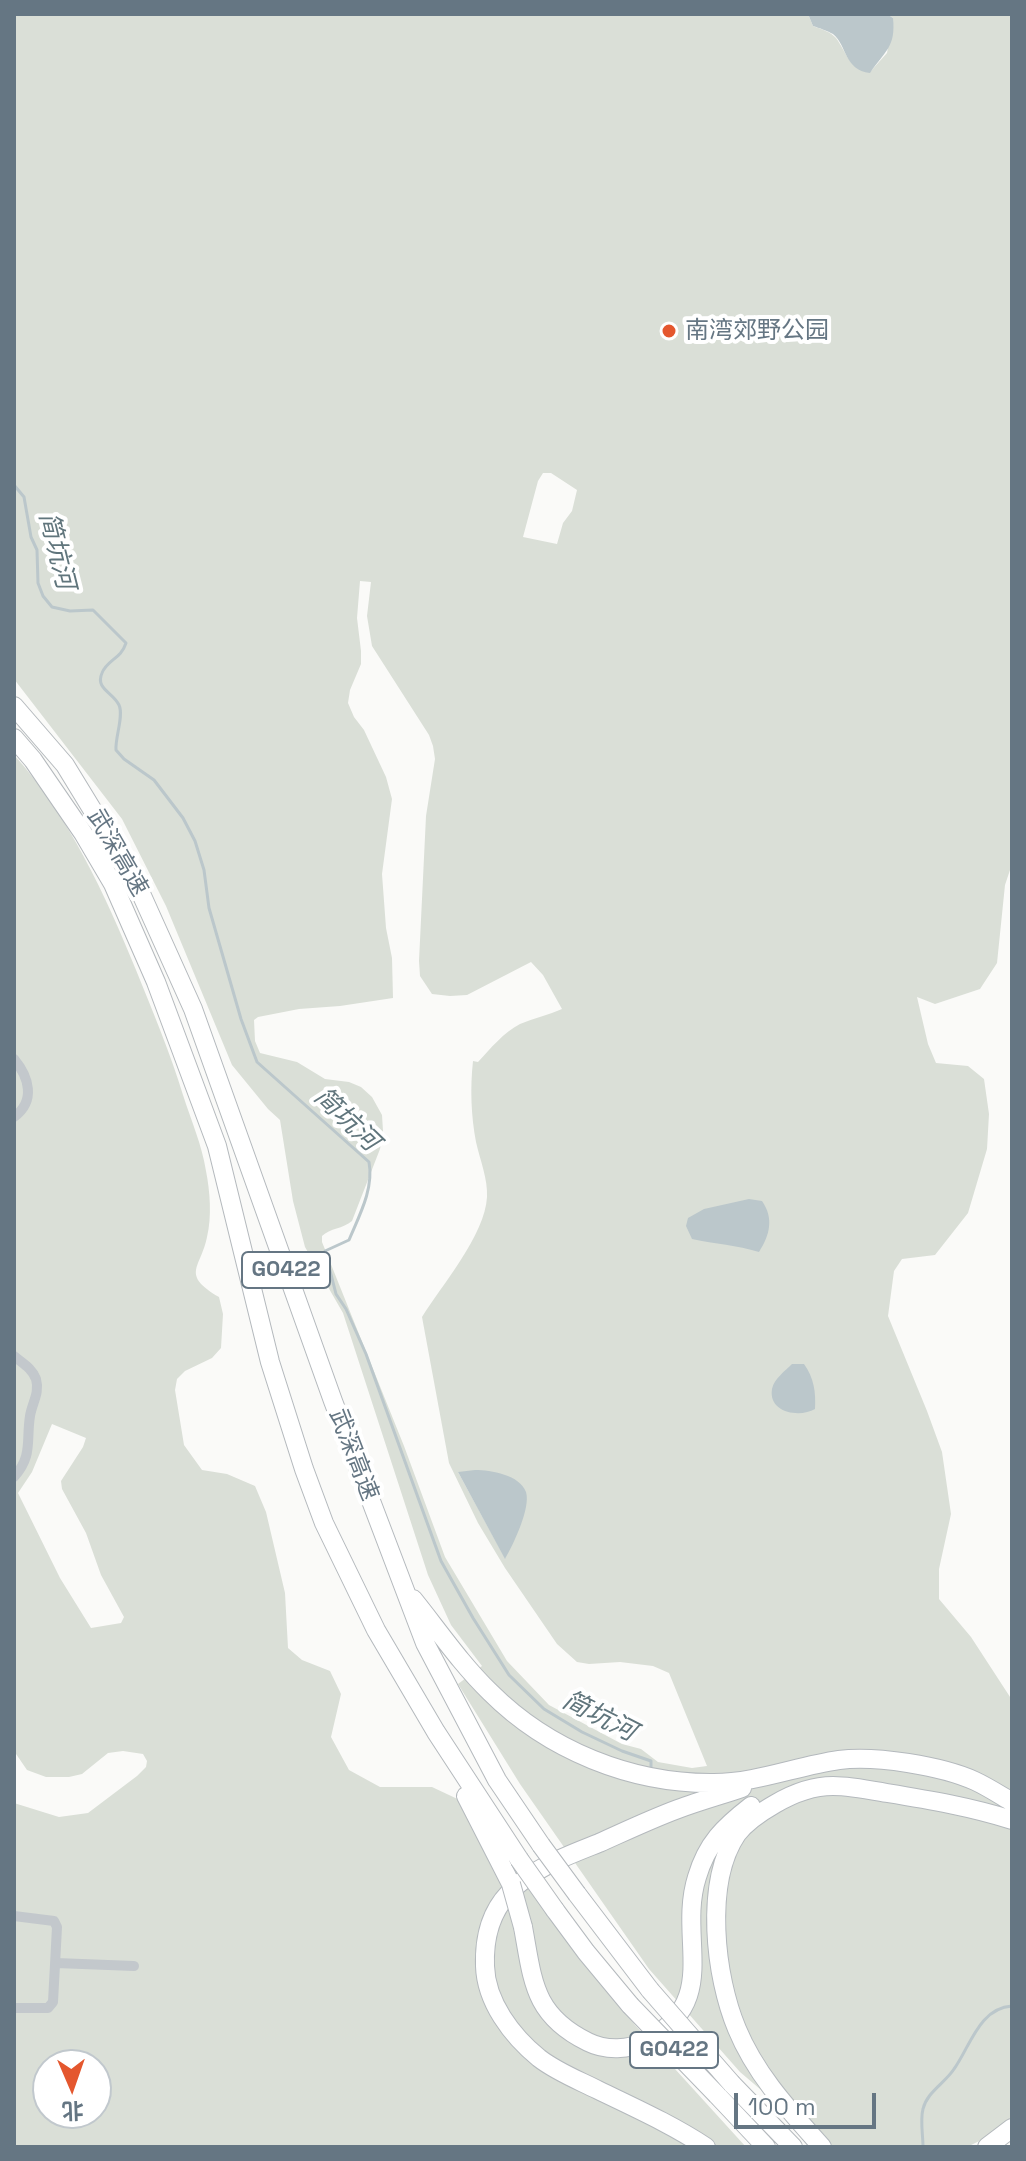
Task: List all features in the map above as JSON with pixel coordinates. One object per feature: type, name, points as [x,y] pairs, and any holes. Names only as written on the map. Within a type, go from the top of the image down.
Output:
[{"type":"highway","name":"武深高速","points":[[14,706],[65,765],[134,878],[187,996],[333,1401],[425,1643],[497,1780],[541,1845],[766,2147]]},
{"type":"highway","name":"武深高速","points":[[14,738],[33,760],[113,884],[156,982],[217,1146],[270,1362],[304,1469],[324,1523],[376,1630],[436,1732],[519,1859],[586,1952],[630,2005],[793,2147]]},
{"type":"highway","points":[[401,1584],[488,1691],[525,1724],[571,1751],[616,1768],[666,1780],[716,1783],[778,1774],[840,1759],[876,1759],[953,1773],[975,1781],[1012,1802]]},
{"type":"highway","points":[[436,1732],[511,1884],[539,1999],[552,2019],[573,2035],[594,2045],[614,2049],[640,2045],[656,2036],[672,2023],[685,2006],[691,1987],[695,1881],[713,1840],[728,1824],[770,1795],[797,1788],[833,1786],[964,1806],[1012,1820]]},
{"type":"highway","points":[[706,2147],[674,2126],[540,2059],[519,2039],[498,2010],[485,1975],[486,1939],[495,1913],[507,1894],[526,1877],[678,1809],[778,1774]]},
{"type":"highway","points":[[822,2147],[759,2072],[737,2029],[723,1988],[717,1942],[718,1894],[724,1861],[738,1834],[757,1814],[789,1796],[833,1786]]},
{"type":"highway","points":[[987,2147],[1012,2128]]},
{"type":"highway","points":[[1006,2147],[1012,2144]]},
{"type":"street","points":[[14,1059],[24,1073],[28,1092],[26,1106],[14,1117]]},
{"type":"street","points":[[14,1356],[33,1373],[37,1389],[29,1420],[28,1450],[24,1463],[14,1477]]},
{"type":"street","points":[[14,1916],[56,1923],[53,2002],[48,2008],[14,2008]]},
{"type":"street","points":[[56,1963],[134,1966]]},
{"type":"shaded area","points":[[14,14],[808,14],[813,26],[836,38],[853,64],[870,72],[887,53],[893,18],[887,14],[1012,14],[1012,864],[1005,885],[997,963],[980,989],[935,1004],[917,997],[928,1044],[936,1063],[968,1066],[984,1079],[989,1114],[987,1149],[968,1213],[935,1255],[902,1259],[894,1271],[888,1316],[942,1452],[951,1514],[939,1569],[939,1599],[971,1637],[1012,1700],[1012,2125],[967,2147],[828,2147],[740,2072],[649,1969],[520,1784],[458,1684],[482,1666],[451,1625],[428,1575],[343,1313],[305,1247],[293,1201],[280,1120],[232,1065],[166,906],[122,819],[14,679]],"holes":[[[543,473],[551,473],[577,490],[572,511],[563,523],[557,544],[523,537]],[[360,581],[371,582],[367,616],[372,646],[433,746],[435,759],[426,816],[420,976],[432,994],[467,995],[531,962],[543,975],[562,1009],[514,1027],[478,1062],[473,1061],[472,1112],[487,1197],[471,1243],[422,1317],[449,1463],[478,1523],[557,1644],[577,1662],[620,1662],[653,1666],[669,1673],[707,1766],[692,1768],[658,1762],[641,1749],[622,1744],[549,1705],[507,1661],[445,1557],[322,1242],[325,1233],[352,1221],[380,1149],[382,1115],[372,1097],[361,1087],[325,1079],[297,1062],[260,1053],[255,1041],[254,1020],[258,1017],[393,998],[392,958],[386,928],[382,874],[392,799],[386,777],[348,703],[361,664],[357,618]],[[458,1472],[524,1513],[505,1558]]]},
{"type":"shaded area","points":[[808,14],[887,14],[893,18],[893,36],[885,54],[870,73],[862,71],[851,62],[838,39],[813,26]]},
{"type":"shaded area","points":[[14,755],[52,803],[98,885],[161,1032],[199,1142],[210,1213],[209,1229],[196,1276],[219,1297],[223,1314],[221,1348],[212,1358],[185,1371],[177,1379],[175,1390],[184,1445],[202,1470],[227,1474],[255,1486],[266,1512],[285,1593],[288,1648],[302,1660],[330,1671],[341,1694],[331,1737],[349,1770],[380,1787],[432,1787],[466,1803],[635,2025],[746,2147],[14,2147],[14,1803],[59,1817],[88,1813],[137,1776],[146,1767],[147,1761],[143,1754],[123,1751],[108,1753],[82,1774],[69,1777],[46,1777],[27,1770],[14,1751]],"holes":[[[52,1424],[86,1438],[61,1481],[62,1489],[86,1533],[101,1575],[124,1617],[121,1623],[91,1628],[60,1578],[18,1493],[32,1472]]]},
{"type":"shaded area","points":[[749,1199],[762,1201],[768,1214],[768,1233],[759,1252],[692,1239],[686,1226],[688,1218],[704,1209]]},
{"type":"shaded area","points":[[792,1364],[804,1364],[812,1380],[815,1409],[809,1412],[786,1411],[775,1404],[772,1397],[775,1382]]},
{"type":"shaded area","points":[[458,1472],[497,1472],[518,1481],[526,1492],[524,1517],[505,1559]]},
{"type":"waterway","name":"简坑河","points":[[14,485],[24,497],[31,537],[37,550],[38,583],[43,596],[52,607],[70,611],[93,610],[126,643],[100,678],[103,687],[119,705],[116,750],[154,780],[183,818],[195,841],[204,870],[209,908],[241,1019],[257,1062],[369,1162],[368,1192],[349,1240],[325,1251],[336,1294],[366,1354],[441,1561],[509,1675],[544,1709],[582,1732],[651,1761],[651,1770]]},
{"type":"waterway","points":[[923,2147],[922,2113],[928,2098],[954,2069],[983,2021],[1001,2008],[1012,2006]]},
{"type":"place","name":"南湾郊野公园","points":[[669,331]]}]
